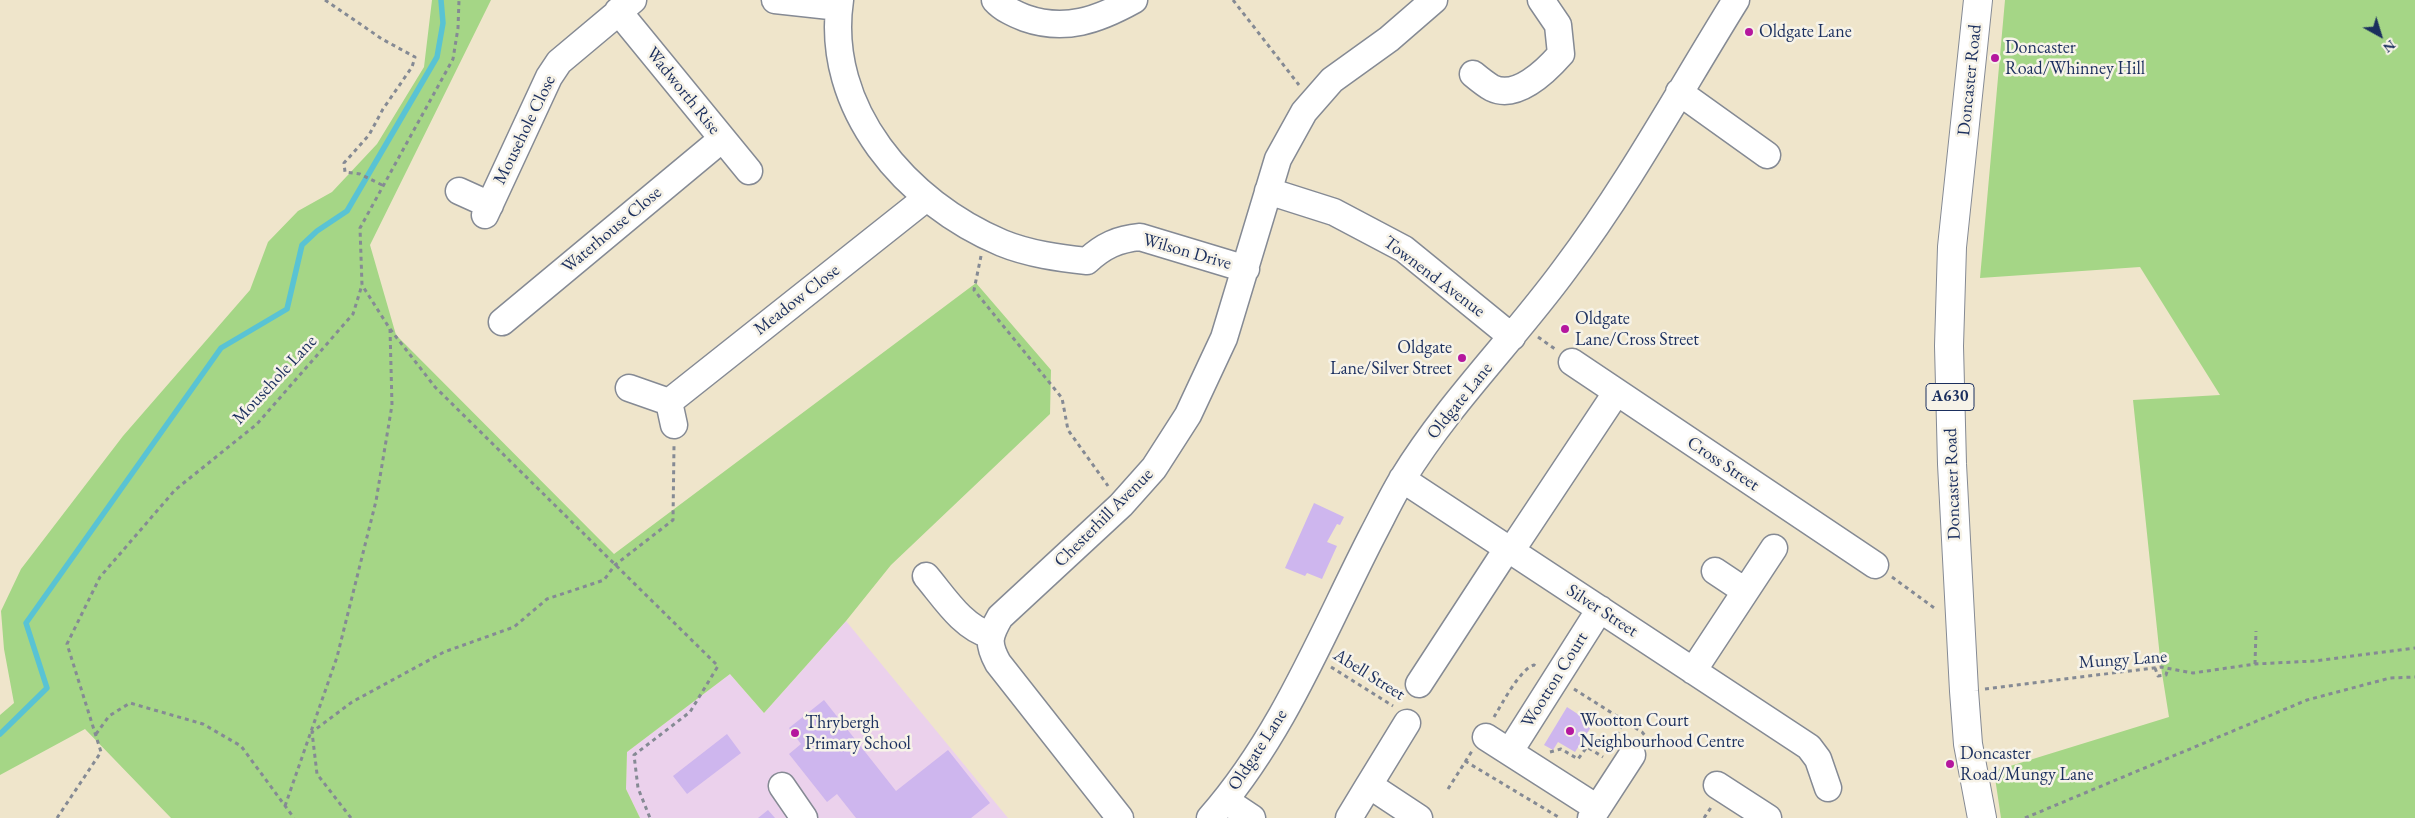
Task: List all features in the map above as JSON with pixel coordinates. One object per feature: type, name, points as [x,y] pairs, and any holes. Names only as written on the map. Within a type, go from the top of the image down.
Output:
[{"type":"main road","name":"Doncaster Road","points":[[1978,0],[1952,247],[1949,336],[1958,611],[1968,744],[1980,806]]},
{"type":"street","points":[[775,0],[839,4]]},
{"type":"street","points":[[995,0],[1015,14],[1040,23],[1068,25],[1094,18],[1134,0]]},
{"type":"street","name":"Chesterhill Avenue","points":[[990,635],[1000,617],[1122,505],[1154,468],[1188,414],[1224,338],[1278,159],[1292,132],[1312,102],[1332,80],[1389,39],[1434,0]]},
{"type":"street","points":[[1473,74],[1493,88],[1512,90],[1530,82],[1554,62],[1561,54],[1558,25],[1541,0]]},
{"type":"street","name":"Oldgate Lane","points":[[1218,809],[1264,744],[1313,656],[1402,479],[1431,436],[1565,270],[1614,201],[1736,0]]},
{"type":"street","name":"Wilson Drive","points":[[839,4],[838,51],[845,85],[861,120],[891,164],[925,198],[989,237],[1035,253],[1087,261],[1101,248],[1123,239],[1140,237],[1246,269]]},
{"type":"street","name":"Wadworth Rise","points":[[626,6],[722,139],[749,170]]},
{"type":"street","name":"Mousehole Close","points":[[459,191],[487,210],[549,77],[559,62],[626,6]]},
{"type":"street","points":[[1679,92],[1767,155]]},
{"type":"street","name":"Waterhouse Close","points":[[502,322],[722,139]]},
{"type":"street","name":"Townend Avenue","points":[[1268,192],[1334,212],[1404,249],[1517,331]]},
{"type":"street","name":"Meadow Close","points":[[672,413],[925,198]]},
{"type":"street","name":"Cross Street","points":[[1572,362],[1875,565]]},
{"type":"street","points":[[629,388],[672,413]]},
{"type":"street","points":[[1419,684],[1616,393]]},
{"type":"street","name":"Silver Street","points":[[1402,479],[1809,747],[1818,759],[1828,788]]},
{"type":"street","points":[[1693,671],[1774,548]]},
{"type":"street","points":[[1715,571],[1745,591]]},
{"type":"street","points":[[926,576],[967,623],[978,632],[990,635],[991,651],[998,663],[1120,818]]},
{"type":"street","name":"Wootton Court","points":[[1510,751],[1600,609]]},
{"type":"street","points":[[1349,818],[1369,786],[1401,715]]},
{"type":"street","points":[[1486,737],[1534,767],[1594,813],[1632,755]]},
{"type":"street","points":[[1717,785],[1768,818]]},
{"type":"street","points":[[782,786],[804,818]]},
{"type":"street","points":[[1369,786],[1419,818]]},
{"type":"street","points":[[1218,809],[1252,818]]},
{"type":"path","points":[[325,0],[382,39],[414,57],[412,67],[383,109],[369,135],[344,163],[345,172],[360,174],[382,186]]},
{"type":"path","name":"Mousehole Lane","points":[[57,818],[102,752],[67,644],[100,577],[175,490],[258,424],[353,314],[362,285],[360,228],[453,59],[458,28],[459,0]]},
{"type":"path","points":[[1233,0],[1312,102]]},
{"type":"path","points":[[989,237],[978,262],[974,290],[1062,398],[1068,430],[1122,505]]},
{"type":"path","points":[[362,285],[390,329],[435,387],[718,666],[690,712],[634,755],[638,788],[650,818]]},
{"type":"path","points":[[285,806],[338,657],[376,501],[392,405],[390,329]]},
{"type":"path","points":[[1517,331],[1572,362]]},
{"type":"path","points":[[312,732],[352,702],[444,652],[514,627],[547,599],[604,580],[615,564],[673,520],[672,413]]},
{"type":"path","points":[[1875,565],[1942,614],[1958,611]]},
{"type":"path","points":[[2255,664],[2256,631]]},
{"type":"path","name":"Mungy Lane","points":[[1964,691],[2155,668],[2168,668],[2193,674],[2255,664],[2314,661],[2415,648]]},
{"type":"path","name":"Abell Street","points":[[1313,656],[1401,715]]},
{"type":"path","points":[[2155,668],[2158,676],[2166,675],[2168,668]]},
{"type":"path","points":[[2025,818],[2307,700],[2390,678],[2415,677]]},
{"type":"path","points":[[96,734],[109,716],[130,703],[203,724],[241,746],[294,818]]},
{"type":"path","points":[[312,732],[317,774],[351,818]]},
{"type":"path","points":[[1534,767],[1541,753],[1561,749],[1578,759],[1587,747],[1603,757]]},
{"type":"path","points":[[1465,761],[1560,818]]},
{"type":"shaded area","name":"Thrybergh Primary School","points":[[846,621],[1008,818],[640,818],[626,789],[627,752],[730,674],[764,713]]},
{"type":"green space","points":[[432,0],[491,0],[370,245],[396,335],[614,554],[976,283],[1051,370],[1050,414],[891,565],[846,621],[764,713],[730,674],[627,752],[626,789],[640,818],[171,818],[85,729],[0,775],[0,715],[14,703],[4,649],[1,611],[21,569],[123,436],[250,290],[268,242],[298,211],[332,192],[377,144],[424,67]]},
{"type":"green space","points":[[2005,0],[2415,0],[2415,818],[2001,818],[1994,771],[2169,717],[2161,667],[2133,400],[2220,395],[2140,267],[1980,278]]},
{"type":"building","points":[[1314,503],[1344,517],[1340,525],[1337,524],[1327,542],[1337,546],[1322,579],[1307,573],[1305,576],[1285,568]]},
{"type":"building","points":[[824,700],[896,791],[948,750],[990,803],[971,818],[856,818],[837,794],[827,802],[789,754],[801,744],[789,728]]},
{"type":"building","name":"Wootton Court Neighbourhood Centre","points":[[1567,707],[1593,724],[1575,752],[1558,742],[1553,750],[1544,745]]},
{"type":"building","points":[[727,734],[741,753],[687,794],[673,776]]},
{"type":"building","points":[[768,810],[775,818],[758,818]]},
{"type":"waterway","points":[[0,734],[47,688],[26,623],[221,348],[287,309],[302,245],[317,231],[347,211],[437,57],[443,23],[441,0]]},
{"type":"place","name":"Oldgate Lane","points":[[1749,32]]},
{"type":"place","name":"Doncaster Road/Whinney Hill","points":[[1995,58]]},
{"type":"place","name":"Oldgate Lane/Cross Street","points":[[1565,329]]},
{"type":"place","name":"Oldgate Lane/Silver Street","points":[[1462,358]]},
{"type":"place","name":"Wootton Court Neighbourhood Centre","points":[[1570,731]]},
{"type":"place","name":"Thrybergh Primary School","points":[[795,733]]},
{"type":"place","name":"Doncaster Road/Mungy Lane","points":[[1950,764]]}]
